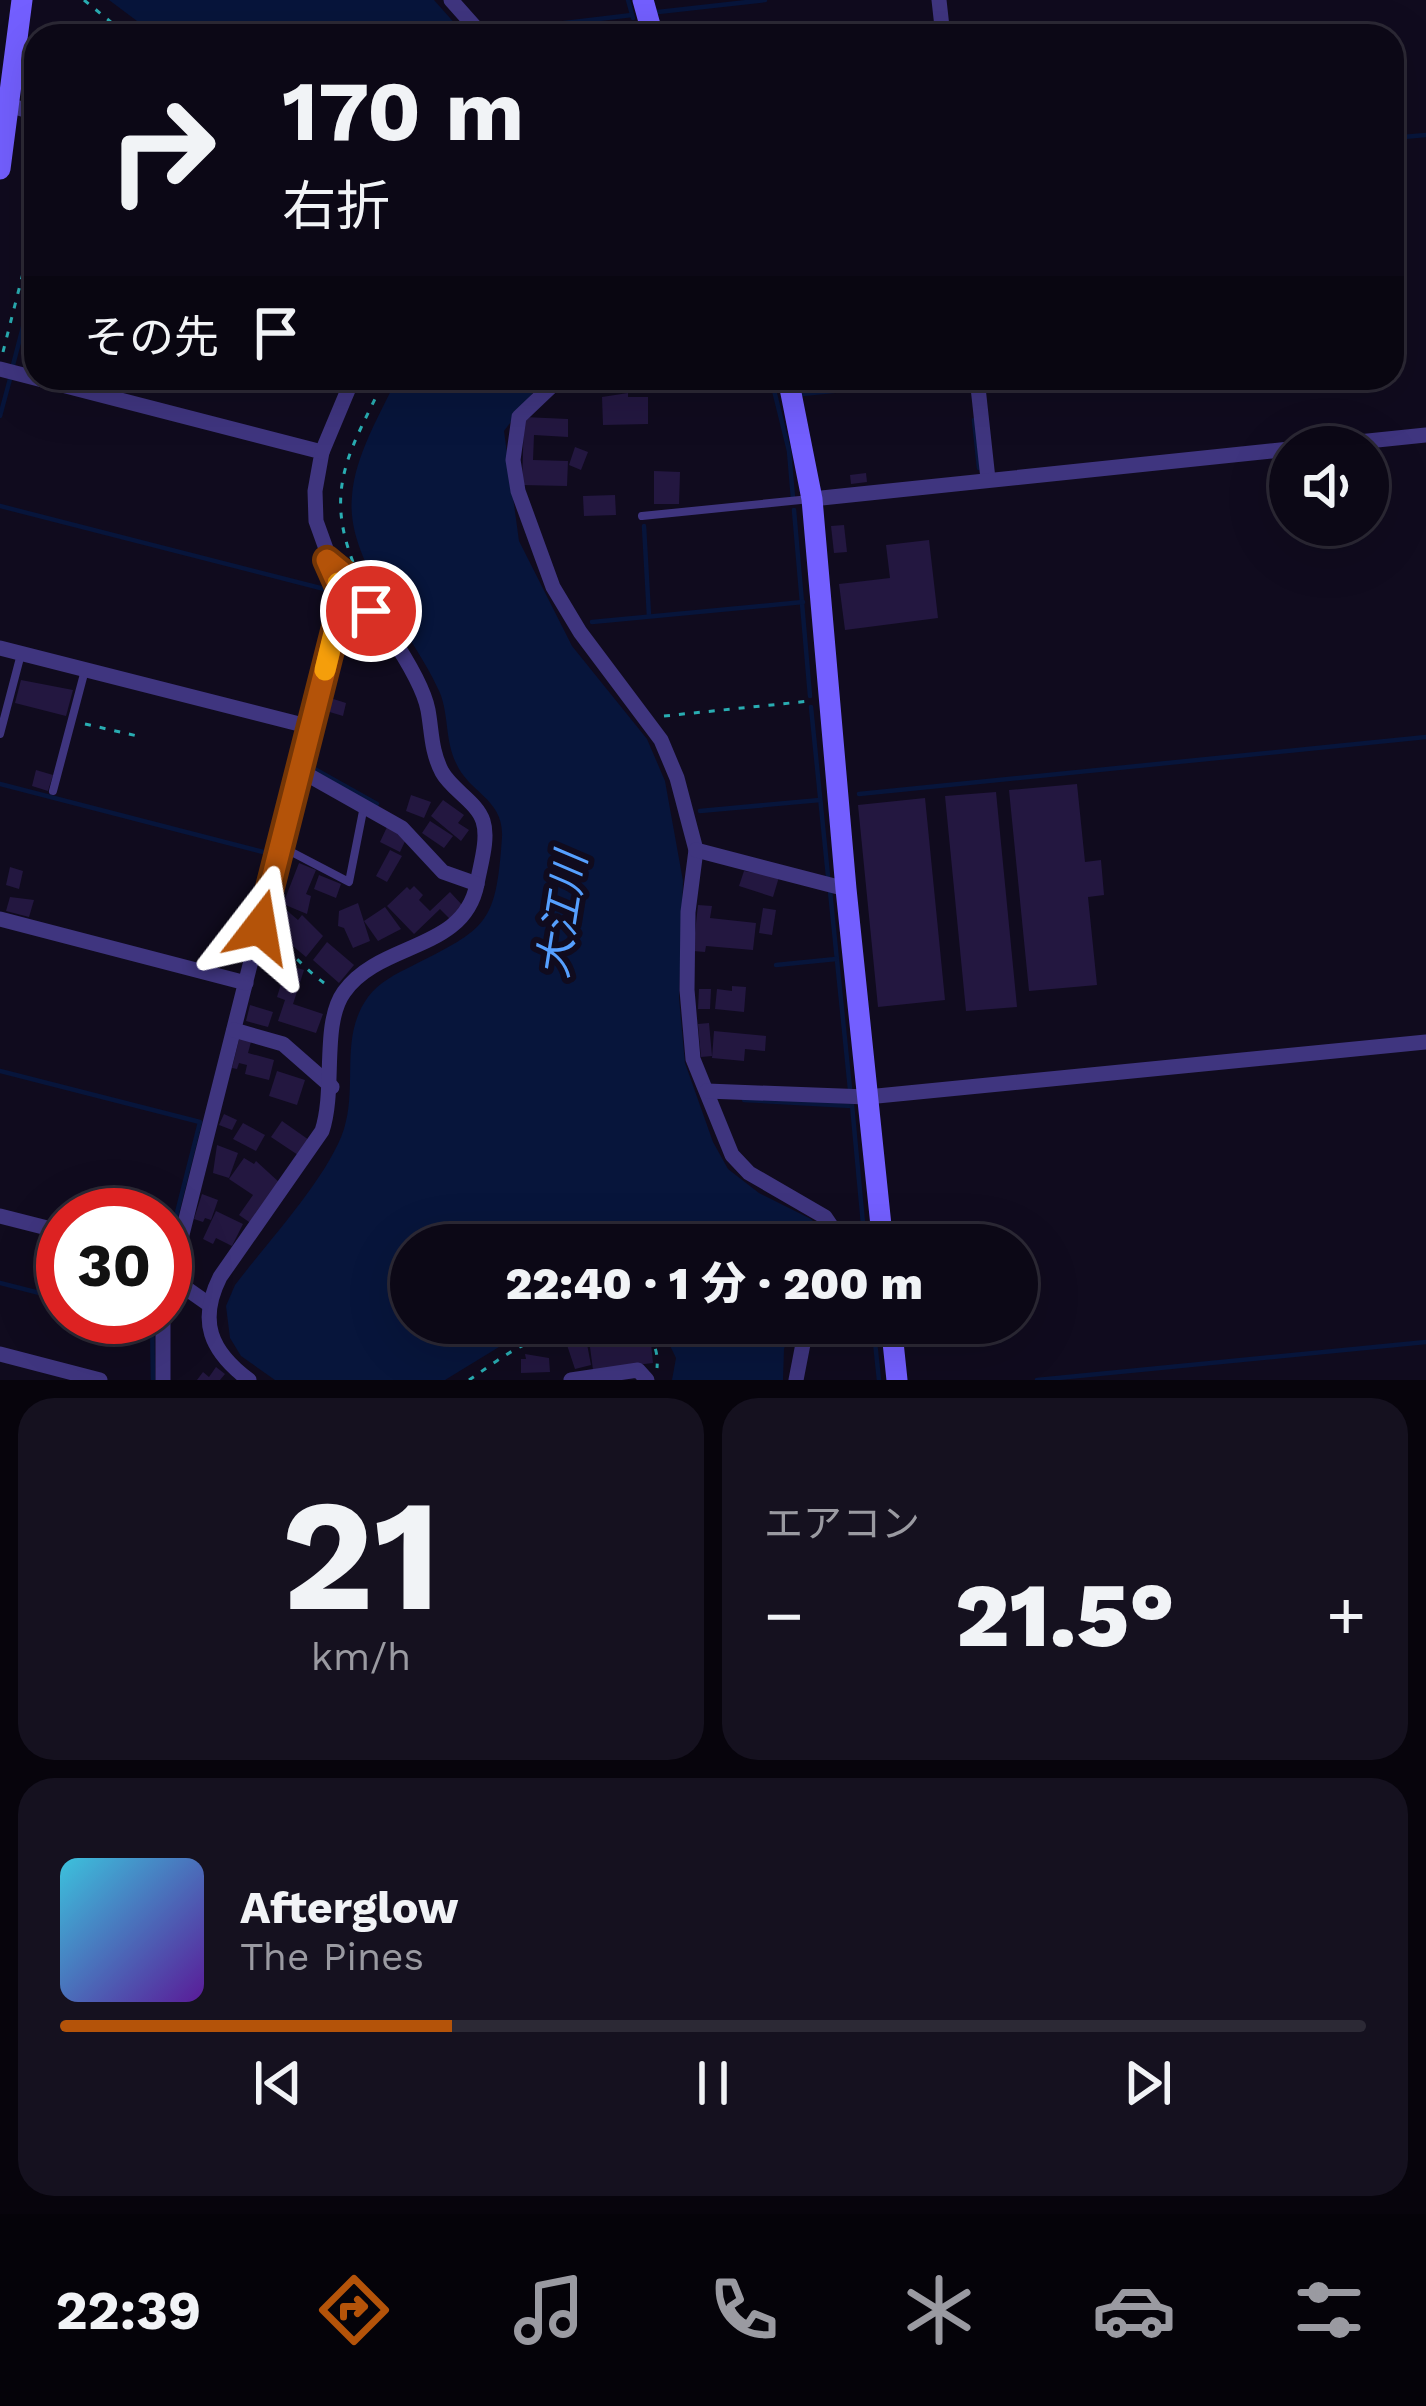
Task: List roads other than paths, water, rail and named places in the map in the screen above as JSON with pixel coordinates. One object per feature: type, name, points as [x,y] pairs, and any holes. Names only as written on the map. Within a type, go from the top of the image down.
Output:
[{"type":"street","points":[[0,170],[8,105],[6,79],[22,0]]},
{"type":"street","points":[[451,0],[472,24]]},
{"type":"street","points":[[8,105],[24,110]]},
{"type":"street","points":[[87,390],[322,452]]},
{"type":"street","points":[[191,1188],[343,596],[316,521],[315,491],[322,452],[348,390]]},
{"type":"street","points":[[547,390],[519,417],[513,460],[518,491],[554,587],[580,632],[661,740],[677,778],[696,850],[688,912],[687,990],[694,1059],[732,1155],[749,1173],[830,1224]]},
{"type":"street","points":[[790,390],[812,499],[882,1224]]},
{"type":"street","points":[[978,390],[988,479]]},
{"type":"street","points":[[1389,439],[1426,435]]},
{"type":"street","points":[[812,499],[1269,451]]},
{"type":"street","points":[[207,1303],[220,1277],[310,1153],[326,1119],[332,1087],[331,1027],[342,994],[382,960],[462,921],[473,904],[477,884],[484,823],[440,768],[428,735],[428,707],[388,627],[327,560]]},
{"type":"street","points":[[0,648],[311,727]]},
{"type":"street","points":[[301,771],[402,828],[443,872],[477,884]]},
{"type":"street","points":[[696,850],[846,889]]},
{"type":"street","points":[[0,919],[246,982]]},
{"type":"street","points":[[234,1030],[283,1044],[332,1087]]},
{"type":"street","points":[[707,1091],[867,1097],[1426,1042]]},
{"type":"street","points":[[0,1216],[36,1225]]},
{"type":"street","points":[[192,1288],[207,1303],[214,1342],[223,1357],[249,1380]]},
{"type":"street","points":[[163,1344],[163,1380]]},
{"type":"street","points":[[796,1380],[803,1344]]},
{"type":"street","points":[[893,1344],[897,1380]]},
{"type":"street","points":[[0,1354],[100,1380]]},
{"type":"street","points":[[577,1379],[638,1370],[652,1378]]},
{"type":"lane","points":[[642,516],[812,499]]},
{"type":"lane","points":[[0,734],[22,653]]},
{"type":"lane","points":[[53,791],[85,669]]},
{"type":"lane","points":[[280,846],[349,882],[364,806]]},
{"type":"water","points":[[109,0],[434,0],[455,24],[141,24]]},
{"type":"water","name":"大江川","points":[[391,390],[535,390],[504,431],[519,541],[572,646],[647,739],[665,781],[683,881],[679,998],[685,1063],[713,1142],[728,1169],[759,1193],[816,1224],[390,1224],[390,1344],[504,1344],[445,1380],[275,1380],[241,1356],[230,1338],[226,1306],[235,1285],[311,1188],[336,1147],[348,1112],[354,1028],[368,997],[388,979],[472,932],[491,906],[496,889],[501,824],[492,805],[456,763],[440,693],[359,547],[352,496],[358,465]]},
{"type":"water","points":[[669,1344],[786,1344],[783,1380],[672,1380],[676,1358]]},
{"type":"waterway","points":[[628,0],[633,18]]},
{"type":"waterway","points":[[658,12],[765,0]]},
{"type":"waterway","points":[[557,24],[632,15]]},
{"type":"waterway","points":[[1404,137],[1426,135]]},
{"type":"waterway","points":[[13,365],[24,323]]},
{"type":"waterway","points":[[0,416],[10,379]]},
{"type":"waterway","points":[[774,390],[789,451],[793,498]]},
{"type":"waterway","points":[[802,394],[843,390]]},
{"type":"waterway","points":[[974,420],[979,468]]},
{"type":"waterway","points":[[0,506],[336,592]]},
{"type":"waterway","points":[[794,510],[810,696]]},
{"type":"waterway","points":[[644,526],[649,616]]},
{"type":"waterway","points":[[592,622],[803,602]]},
{"type":"waterway","points":[[811,707],[828,876]]},
{"type":"waterway","points":[[859,794],[1426,737]]},
{"type":"waterway","points":[[311,767],[377,804]]},
{"type":"waterway","points":[[0,784],[271,854]]},
{"type":"waterway","points":[[291,842],[304,787]]},
{"type":"waterway","points":[[700,811],[820,800]]},
{"type":"waterway","points":[[268,926],[286,858]]},
{"type":"waterway","points":[[830,891],[850,1089]]},
{"type":"waterway","points":[[776,965],[836,959]]},
{"type":"waterway","points":[[0,1071],[200,1122],[183,1188]]},
{"type":"waterway","points":[[744,1100],[852,1106]]},
{"type":"waterway","points":[[852,1105],[863,1224]]},
{"type":"waterway","points":[[0,1283],[36,1292]]},
{"type":"waterway","points":[[1037,1380],[1426,1342]]},
{"type":"waterway","points":[[152,1344],[153,1380]]},
{"type":"waterway","points":[[875,1344],[879,1380]]}]
